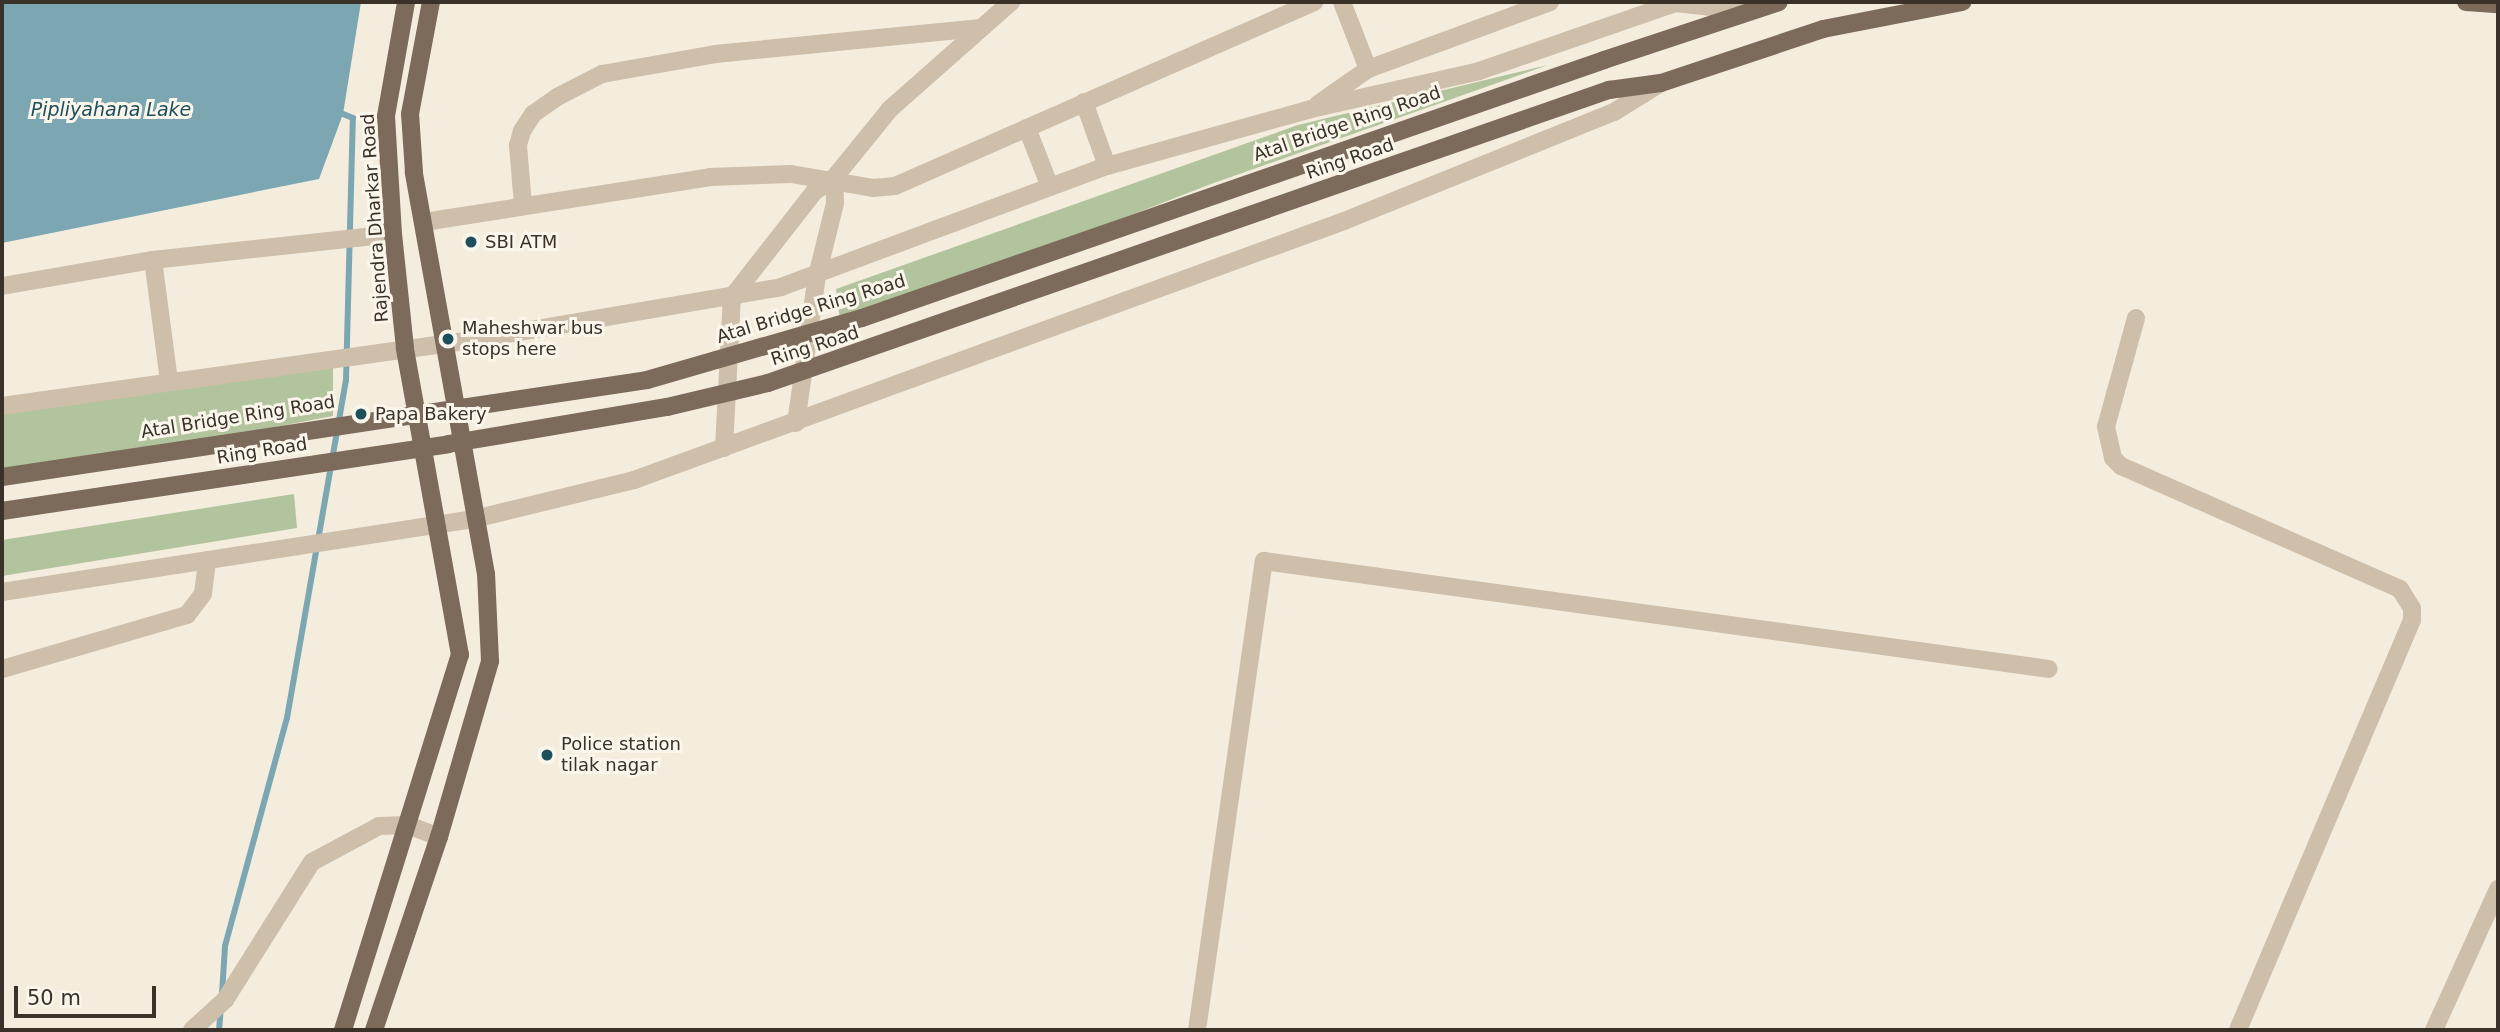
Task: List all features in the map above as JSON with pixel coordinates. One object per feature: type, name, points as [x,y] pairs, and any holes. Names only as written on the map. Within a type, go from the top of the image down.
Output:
[{"type":"main road","name":"Rajendra Dharkar Road","points":[[343,1030],[460,655],[453,593],[436,525],[405,348],[393,234],[386,116],[406,2]]},
{"type":"main road","points":[[374,1030],[439,837],[490,662],[486,574],[474,519],[414,172],[410,114],[431,2]]},
{"type":"main road","points":[[1747,11],[1779,2]]},
{"type":"main road","points":[[1661,83],[1823,29],[1962,2]]},
{"type":"main road","points":[[2466,2],[2498,4]]},
{"type":"main road","name":"Atal Bridge Ring Road","points":[[2,477],[648,380],[862,318],[1747,11]]},
{"type":"main road","name":"Ring Road","points":[[2,511],[474,440],[667,407],[768,383],[1609,90],[1661,83]]},
{"type":"street","points":[[724,448],[732,297],[814,192],[834,178],[890,109],[1011,2]]},
{"type":"street","points":[[424,222],[710,177],[791,174],[834,178],[873,188],[895,186],[1314,2]]},
{"type":"street","points":[[1342,2],[1368,69]]},
{"type":"street","points":[[1311,109],[1368,69],[1550,2]]},
{"type":"street","points":[[2,406],[334,356],[443,343],[732,297],[817,276],[1107,166],[1311,109],[1479,71],[1675,3],[1747,11]]},
{"type":"street","points":[[523,205],[518,145],[522,131],[533,114],[557,97],[602,74],[715,54],[979,28]]},
{"type":"street","points":[[2,592],[474,519],[634,480],[1344,221],[1602,117],[1661,83]]},
{"type":"street","points":[[1084,102],[1107,166]]},
{"type":"street","points":[[1027,128],[1051,187]]},
{"type":"street","points":[[796,423],[817,276],[835,204],[834,178]]},
{"type":"street","points":[[2,286],[153,260],[393,234]]},
{"type":"street","points":[[153,260],[169,381]]},
{"type":"street","points":[[2136,318],[2106,427],[2113,457],[2133,471],[2399,589],[2412,608],[2412,620],[2238,1030]]},
{"type":"street","points":[[2,668],[187,615],[203,594],[207,560]]},
{"type":"street","points":[[1197,1030],[1264,561],[2049,669]]},
{"type":"street","points":[[194,1029],[225,1000],[312,862],[379,826],[408,825],[439,837]]},
{"type":"street","points":[[2434,1030],[2498,889]]},
{"type":"green space","points":[[1548,65],[1211,184],[841,328],[836,289],[1298,125]]},
{"type":"green space","points":[[333,366],[333,416],[2,479],[2,407]]},
{"type":"green space","points":[[294,494],[297,528],[2,576],[2,540]]},
{"type":"water","name":"Pipliyahana Lake","points":[[2,2],[361,2],[343,114],[319,179],[2,243]]},
{"type":"waterway","points":[[222,994],[225,946],[287,718],[346,380],[353,118],[343,114]]},
{"type":"waterway","points":[[219,1030],[221,1009]]},
{"type":"place","name":"SBI ATM","points":[[471,242]]},
{"type":"place","name":"Maheshwar bus stops here","points":[[448,339]]},
{"type":"place","name":"Papa Bakery","points":[[361,414]]},
{"type":"place","name":"Police station tilak nagar","points":[[547,755]]}]
